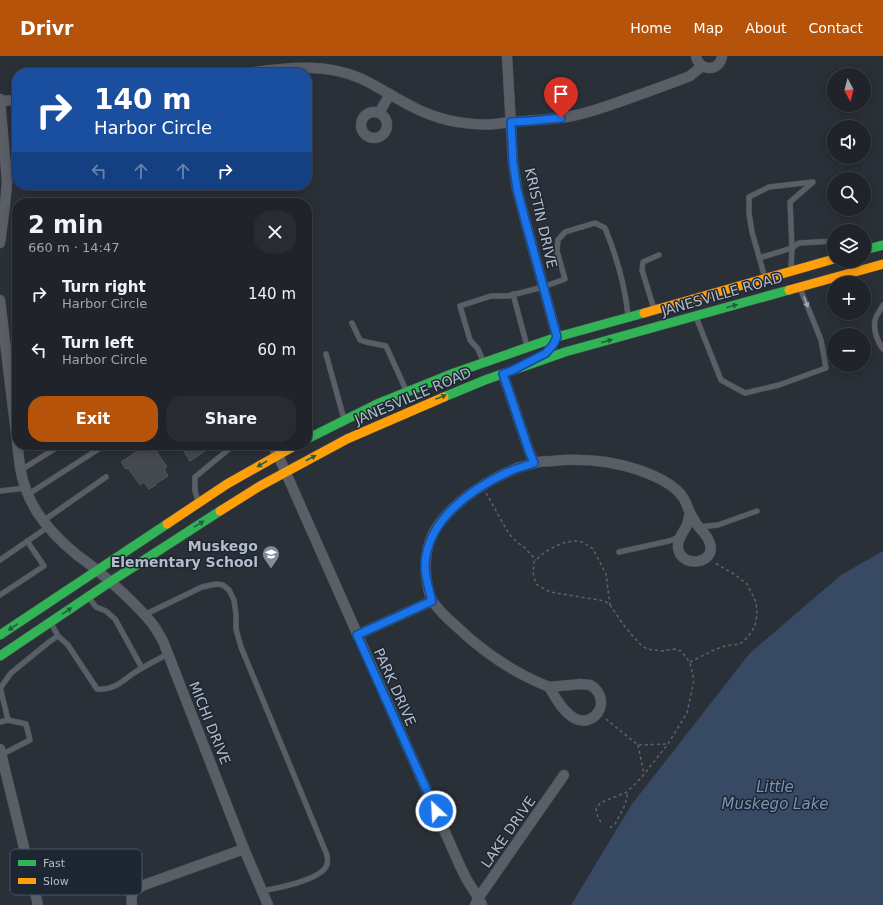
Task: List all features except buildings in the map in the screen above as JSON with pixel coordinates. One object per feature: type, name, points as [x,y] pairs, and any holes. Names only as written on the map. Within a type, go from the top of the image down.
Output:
[{"type":"main road","points":[[871,248],[883,245]]},
{"type":"main road","name":"JANESVILLE ROAD","points":[[312,436],[406,391],[483,362],[557,337],[827,261]]},
{"type":"main road","name":"JANESVILLE ROAD","points":[[0,656],[88,596],[260,486],[354,436],[423,405],[507,372],[565,352],[800,287],[850,270],[883,264]]},
{"type":"main road","points":[[769,277],[777,293]]},
{"type":"main road","points":[[690,299],[696,316]]},
{"type":"main road","points":[[471,367],[486,367],[507,372],[546,353],[553,345],[557,337],[566,343],[589,346]]},
{"type":"main road","points":[[507,372],[502,368],[505,364],[531,346]]},
{"type":"main road","points":[[0,635],[227,484],[287,450]]},
{"type":"main road","points":[[34,612],[47,624]]},
{"type":"street","name":"KRISTIN DRIVE","points":[[507,56],[513,162],[517,189],[557,337]]},
{"type":"street","points":[[696,56],[699,63],[706,68],[714,68],[720,62],[722,56]]},
{"type":"street","points":[[294,68],[304,67],[330,69],[344,72],[361,78],[428,114],[446,119],[495,124],[550,120],[601,108],[690,76],[702,66]]},
{"type":"street","points":[[380,113],[390,94]]},
{"type":"street","points":[[0,243],[7,182],[0,100],[12,100]]},
{"type":"street","name":"MICHI DRIVE","points":[[0,300],[12,403]]},
{"type":"street","points":[[507,372],[529,451],[534,463]]},
{"type":"street","name":"MICHI DRIVE","points":[[18,450],[20,471],[26,492],[33,507],[45,524],[60,540],[98,570],[129,599],[151,621],[163,641],[244,850],[268,905]]},
{"type":"street","name":"PARK DRIVE","points":[[275,450],[466,878],[479,902]]},
{"type":"street","points":[[549,687],[564,709],[575,719],[589,719],[593,717],[598,713],[602,704],[597,690],[590,685],[564,685],[549,687],[506,666],[464,634],[441,613],[432,601],[425,566],[426,553],[438,525],[447,514],[482,486],[510,471],[534,463],[579,459],[627,466],[655,476],[667,483],[679,493],[684,499],[698,527],[708,536],[711,545],[708,557],[704,560],[695,562],[690,562],[685,559],[678,550],[678,543],[688,523],[690,513]]},
{"type":"street","points":[[357,635],[432,601]]},
{"type":"street","points":[[1,758],[24,849]]},
{"type":"street","name":"LAKE DRIVE","points":[[479,902],[564,775]]},
{"type":"street","points":[[142,886],[244,850]]},
{"type":"street","points":[[35,895],[38,905]]},
{"type":"street","points":[[132,895],[132,905]]},
{"type":"lane","points":[[769,277],[760,258],[752,232],[749,213],[749,197],[769,187],[813,182],[790,202],[792,248],[791,271]]},
{"type":"lane","points":[[483,362],[478,349],[470,340],[460,306],[491,296],[513,294],[543,287],[565,279],[557,251],[558,240],[565,232],[595,223],[605,228],[611,243],[626,296],[628,317]]},
{"type":"lane","points":[[760,258],[792,248],[799,243],[827,241]]},
{"type":"lane","points":[[654,310],[642,270],[643,262],[659,255]]},
{"type":"lane","points":[[696,316],[721,380],[745,393],[778,385],[826,368],[821,340],[800,287]]},
{"type":"lane","points":[[513,294],[531,346]]},
{"type":"lane","points":[[883,305],[875,318],[875,333],[879,344],[883,349]]},
{"type":"lane","points":[[352,323],[360,340],[386,346],[406,391]]},
{"type":"lane","points":[[326,354],[345,420]]},
{"type":"lane","points":[[20,471],[53,450]]},
{"type":"lane","points":[[0,491],[26,492],[97,450]]},
{"type":"lane","points":[[199,503],[195,491],[195,477],[228,450]]},
{"type":"lane","points":[[0,560],[27,541],[45,524],[106,477]]},
{"type":"lane","points":[[698,527],[718,526],[757,511]]},
{"type":"lane","points":[[619,552],[669,541],[680,537]]},
{"type":"lane","points":[[0,595],[44,566],[27,541]]},
{"type":"lane","points":[[144,615],[202,587],[216,584],[223,585],[229,590],[234,600],[236,629],[241,647],[327,855],[328,862],[325,868],[316,875],[287,886],[262,891]]},
{"type":"lane","points":[[88,596],[96,607],[106,611],[115,619],[142,668]]},
{"type":"lane","points":[[47,624],[68,645],[98,689],[104,690],[120,684],[136,671],[168,654]]},
{"type":"lane","points":[[8,720],[0,687],[11,673],[58,636]]},
{"type":"lane","points":[[0,722],[8,720],[26,724],[30,740],[1,758]]},
{"type":"path","points":[[482,486],[509,534],[536,560]]},
{"type":"path","points":[[601,822],[598,818],[596,809],[600,803],[627,792],[644,775],[668,744],[687,713],[694,680],[690,663],[681,651],[647,650],[625,627],[610,605],[605,601],[550,592],[536,584],[533,573],[534,562],[545,552],[556,546],[566,542],[583,542],[592,550],[606,574],[610,605]]},
{"type":"path","points":[[690,663],[716,649],[724,646],[740,644],[748,637],[755,626],[757,614],[756,602],[747,584],[734,574],[706,558]]},
{"type":"path","points":[[598,713],[638,745],[644,775]]},
{"type":"path","points":[[638,745],[668,744]]},
{"type":"path","points":[[610,828],[616,824],[624,807],[627,792]]},
{"type":"water","name":"Little Muskego Lake","points":[[883,551],[883,905],[571,905],[632,804],[750,653],[841,575]]},
{"type":"traffic: fast","points":[[871,248],[883,245]]},
{"type":"traffic: fast","points":[[444,397],[485,380],[565,352],[789,290]]},
{"type":"traffic: fast","points":[[312,436],[377,404],[454,373],[557,337],[644,313]]},
{"type":"traffic: fast","points":[[0,656],[110,582],[220,511]]},
{"type":"traffic: fast","points":[[0,635],[167,524]]},
{"type":"traffic: slow","points":[[644,313],[827,261]]},
{"type":"traffic: slow","points":[[789,290],[883,264]]},
{"type":"traffic: slow","points":[[220,511],[260,486],[347,439],[444,397]]},
{"type":"traffic: slow","points":[[167,524],[227,484],[287,450]]},
{"type":"place","name":"Muskego Elementary School","points":[[271,569]]},
{"type":"route","points":[[436,811],[357,635],[432,601],[425,566],[426,553],[438,525],[447,514],[481,486],[510,471],[534,463],[503,374],[546,353],[553,345],[557,337],[517,189],[513,162],[511,122],[561,118]]}]
